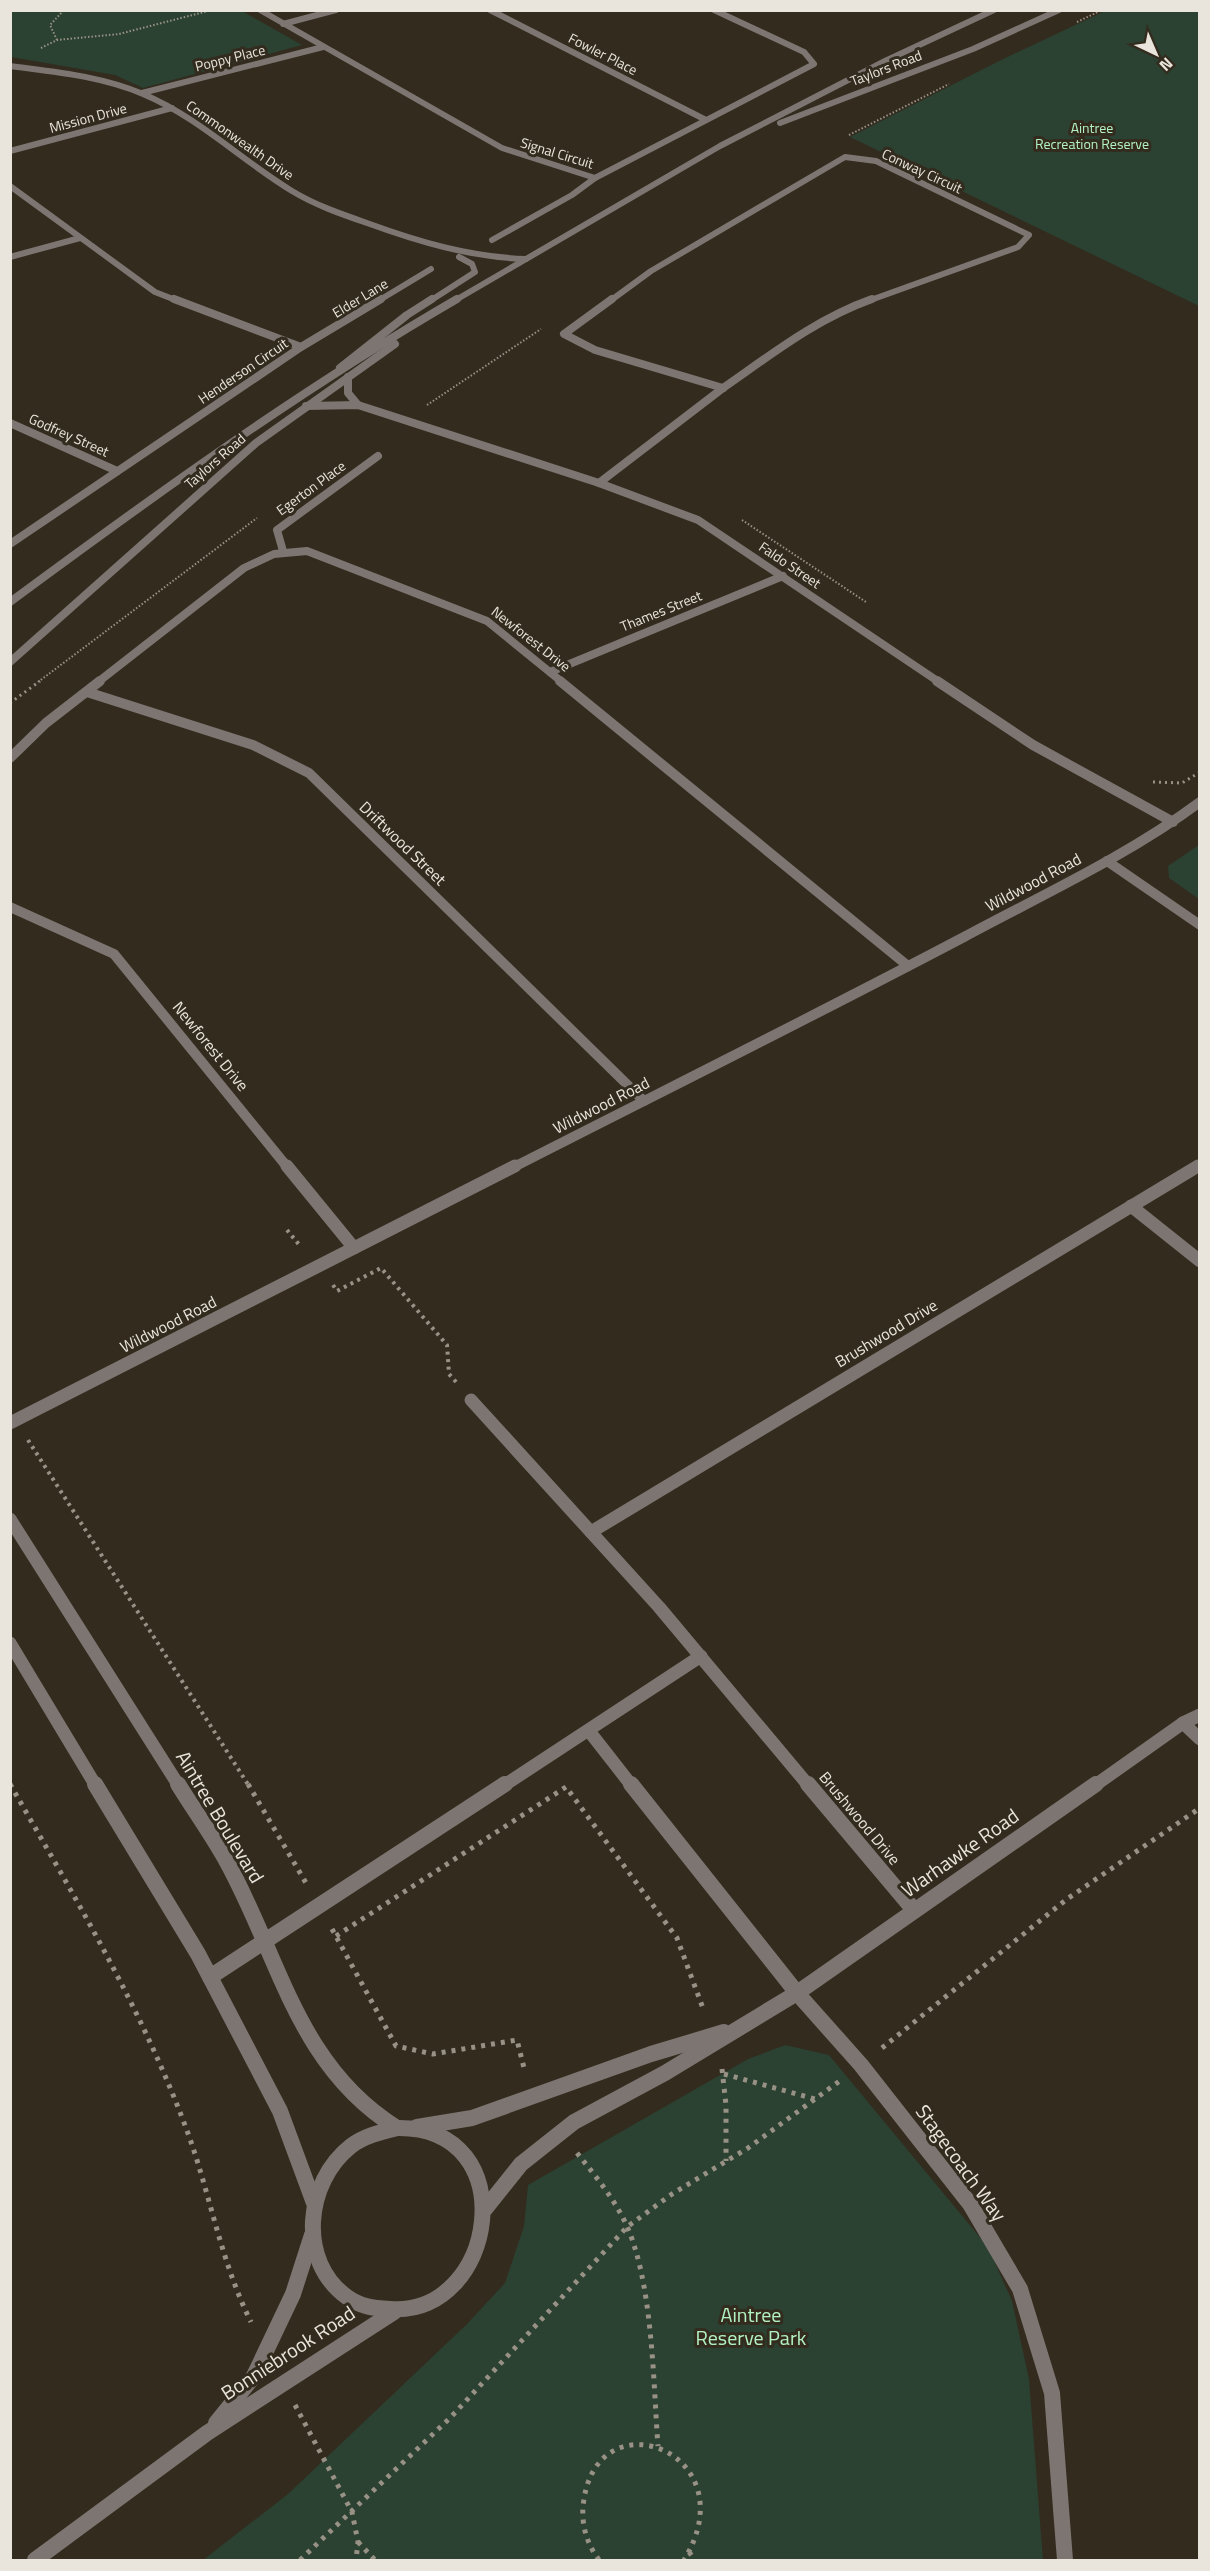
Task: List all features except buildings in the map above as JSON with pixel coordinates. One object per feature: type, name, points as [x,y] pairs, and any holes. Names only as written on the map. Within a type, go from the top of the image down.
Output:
[{"type":"street","name":"Signal Circuit","points":[[260,10],[502,148],[595,178],[814,64],[804,52],[714,10]]},
{"type":"street","points":[[283,24],[336,10]]},
{"type":"street","name":"Fowler Place","points":[[490,10],[706,120]]},
{"type":"street","name":"Taylors Road","points":[[10,602],[153,496],[333,373],[720,147],[885,61],[994,10]]},
{"type":"street","name":"Taylors Road","points":[[720,147],[973,49],[1059,10]]},
{"type":"street","name":"Poppy Place","points":[[142,93],[323,47]]},
{"type":"street","name":"Commonwealth Drive","points":[[10,66],[86,77],[142,93],[172,108],[292,191],[317,204],[451,252],[471,263],[475,268],[475,272],[407,315],[333,373]]},
{"type":"street","name":"Mission Drive","points":[[10,151],[172,108]]},
{"type":"street","name":"Conway Circuit","points":[[599,483],[723,388],[801,333],[839,311],[1018,247],[1029,236],[876,161],[845,157],[651,271],[564,334],[595,350],[723,388]]},
{"type":"street","points":[[492,240],[572,195],[595,178]]},
{"type":"street","name":"Henderson Circuit","points":[[10,186],[155,292],[302,347]]},
{"type":"street","points":[[10,257],[80,238]]},
{"type":"street","name":"Commonwealth Drive","points":[[451,252],[483,257],[526,259]]},
{"type":"street","name":"Elder Lane","points":[[302,347],[431,269]]},
{"type":"street","name":"Taylors Road","points":[[10,662],[256,443],[454,303]]},
{"type":"street","name":"Henderson Circuit","points":[[10,544],[302,347]]},
{"type":"street","points":[[348,376],[348,393],[358,405]]},
{"type":"street","name":"Faldo Street","points":[[306,406],[358,405],[599,483],[698,520],[1033,746],[1173,822]]},
{"type":"street","name":"Godfrey Street","points":[[10,423],[117,471]]},
{"type":"street","name":"Egerton Place","points":[[283,551],[277,530],[378,456]]},
{"type":"street","name":"Newforest Drive","points":[[10,758],[46,723],[244,568],[283,551],[307,551],[487,621],[908,966]]},
{"type":"street","name":"Thames Street","points":[[550,672],[783,576]]},
{"type":"street","name":"Driftwood Street","points":[[87,692],[253,745],[309,773],[644,1101]]},
{"type":"street","name":"Wildwood Road","points":[[13,1421],[908,966],[1107,861],[1173,822],[1200,802]]},
{"type":"street","points":[[1107,861],[1200,925]]},
{"type":"street","name":"Newforest Drive","points":[[10,907],[114,954],[354,1248]]},
{"type":"street","name":"Brushwood Drive","points":[[591,1532],[1200,1165]]},
{"type":"street","points":[[1131,1206],[1200,1261]]},
{"type":"street","name":"Brushwood Drive","points":[[471,1400],[701,1656],[914,1910]]},
{"type":"street","name":"Aintree Boulevard","points":[[10,1519],[227,1862],[307,2036],[343,2085],[373,2113],[403,2128]]},
{"type":"street","points":[[10,1643],[210,1977],[280,2111],[314,2203]]},
{"type":"street","points":[[210,1977],[701,1656]]},
{"type":"street","name":"Warhawke Road","points":[[713,2039],[745,2025],[797,1993],[1184,1723],[1200,1715]]},
{"type":"street","points":[[1184,1723],[1200,1740]]},
{"type":"street","name":"Stagecoach Way","points":[[589,1731],[797,1993],[861,2065],[970,2204],[1020,2289],[1052,2393],[1065,2560]]},
{"type":"street","points":[[403,2128],[423,2129],[447,2139],[467,2157],[480,2181],[485,2209],[482,2238],[471,2266],[452,2288],[425,2306],[394,2312],[363,2306],[338,2290],[320,2265],[312,2235],[314,2203],[327,2172],[348,2149],[371,2134],[403,2128],[472,2118],[651,2054],[713,2039]]},
{"type":"street","points":[[485,2209],[521,2164],[574,2122],[713,2039]]},
{"type":"street","name":"Bonniebrook Road","points":[[207,2433],[254,2376],[292,2294],[312,2235]]},
{"type":"street","name":"Bonniebrook Road","points":[[35,2560],[207,2433],[394,2312]]},
{"type":"path","points":[[38,49],[57,40],[119,34],[212,10]]},
{"type":"path","points":[[57,40],[50,26],[62,11]]},
{"type":"path","points":[[287,1230],[337,1291],[381,1268],[447,1345],[449,1374],[471,1400]]},
{"type":"path","points":[[13,1421],[227,1749],[319,1906],[396,2046],[433,2054],[517,2040],[533,2096]]},
{"type":"path","points":[[10,1784],[128,1996],[186,2128],[236,2294],[266,2350]]},
{"type":"path","points":[[336,1936],[566,1787],[677,1938],[689,1966],[724,2074],[726,2162]]},
{"type":"path","points":[[300,2560],[451,2417],[627,2227],[672,2194],[726,2162],[815,2099],[861,2065],[1067,1899],[1200,1808]]},
{"type":"path","points":[[724,2074],[815,2099]]},
{"type":"path","points":[[560,2133],[588,2166],[627,2227],[644,2290],[658,2446]]},
{"type":"path","points":[[284,2384],[352,2512],[358,2542],[356,2560]]},
{"type":"path","points":[[597,2560],[587,2541],[582,2520],[583,2498],[589,2478],[600,2461],[618,2449],[638,2443],[658,2446],[676,2456],[691,2473],[699,2494],[701,2518],[695,2542],[684,2560]]},
{"type":"path","points":[[358,2542],[375,2560]]},
{"type":"path","points":[[689,2552],[694,2560]]},
{"type":"green space","name":"Aintree Recreation Reserve","points":[[1107,10],[1199,11],[1199,306],[850,137],[997,62]]},
{"type":"green space","points":[[10,11],[242,11],[302,45],[143,88],[115,75],[11,57]]},
{"type":"green space","points":[[1199,845],[1199,899],[1169,878],[1168,866]]},
{"type":"green space","name":"Aintree Reserve Park","points":[[785,2045],[829,2055],[988,2247],[1012,2301],[1029,2379],[1043,2560],[203,2560],[288,2494],[467,2324],[505,2283],[524,2226],[528,2185],[748,2059]]}]
